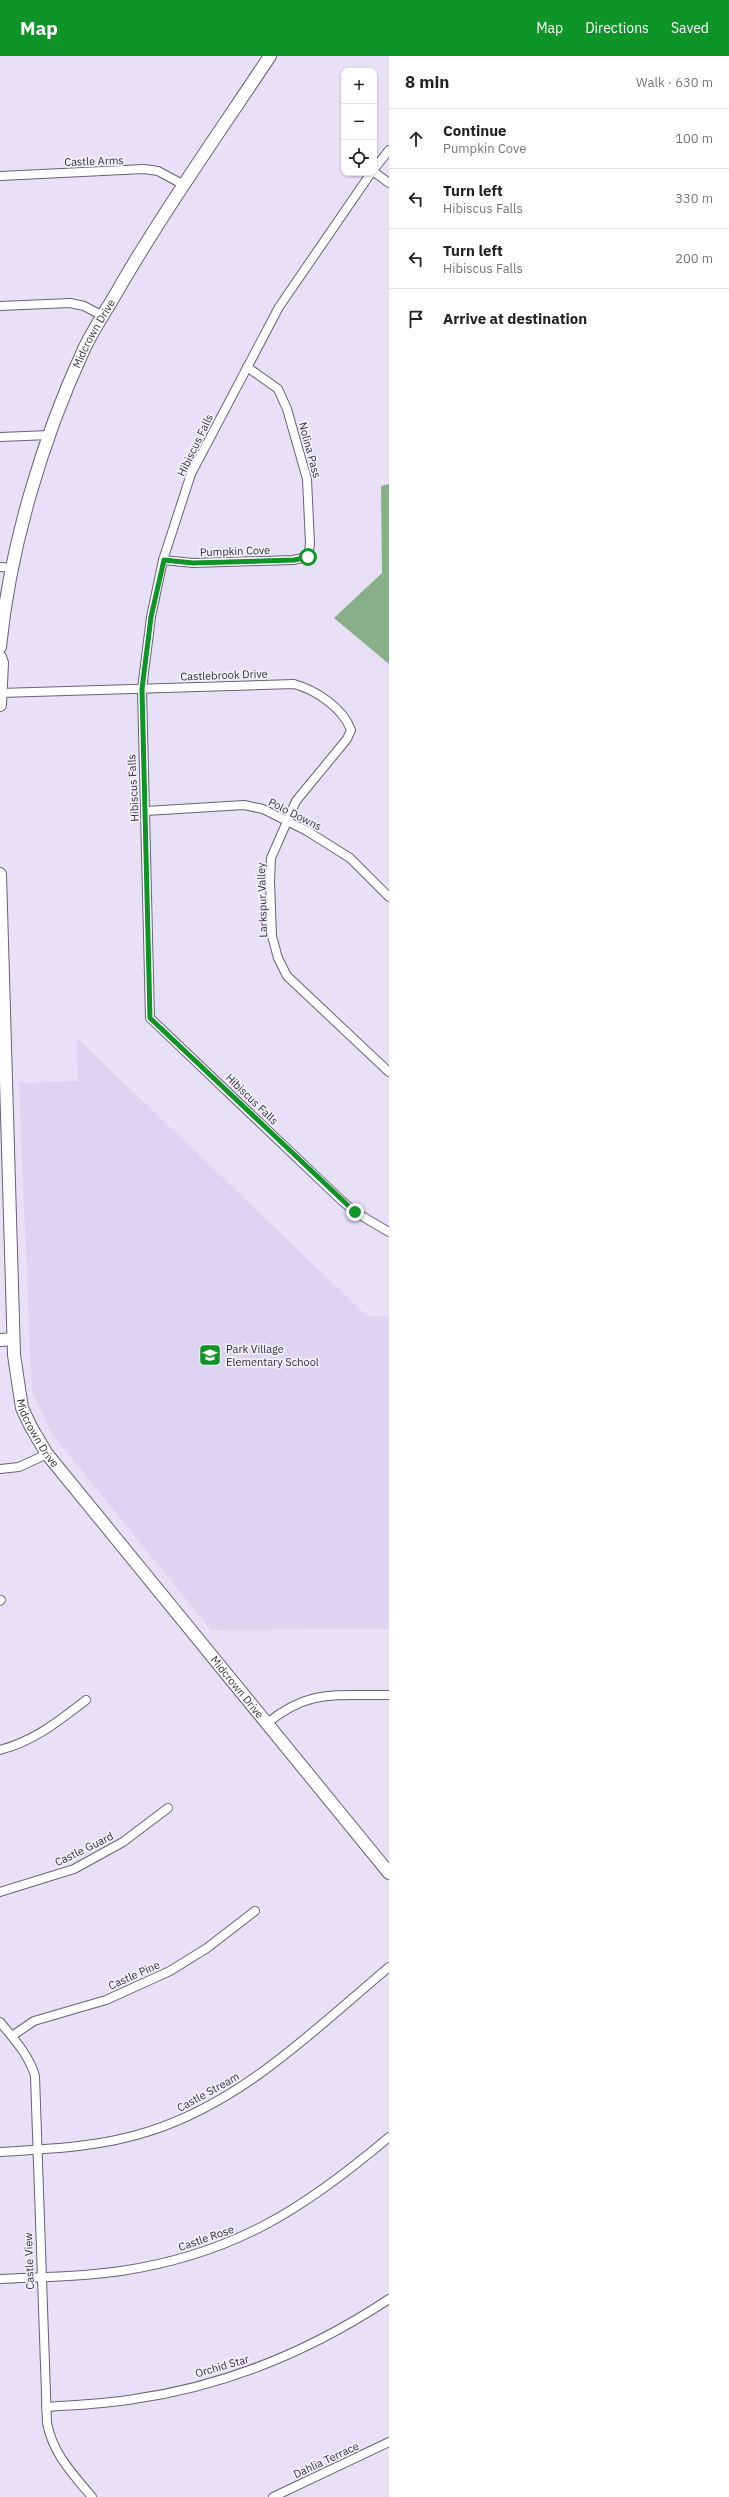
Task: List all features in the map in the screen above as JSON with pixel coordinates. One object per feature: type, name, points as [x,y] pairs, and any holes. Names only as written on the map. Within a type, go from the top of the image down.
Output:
[{"type":"street","name":"Midcrown Drive","points":[[0,647],[12,568],[35,480],[50,435],[84,349],[138,257],[270,56]]},
{"type":"street","name":"Hibiscus Falls","points":[[377,166],[389,150]]},
{"type":"street","name":"Castle Arms","points":[[0,176],[144,169],[158,171],[184,185]]},
{"type":"street","points":[[377,175],[389,183]]},
{"type":"street","name":"Hibiscus Falls","points":[[370,176],[279,307],[190,474],[164,560],[151,617],[142,689],[142,742],[146,811],[150,1018],[341,1200],[355,1212],[389,1232]]},
{"type":"street","points":[[0,306],[70,303],[84,306],[103,316]]},
{"type":"street","name":"Nolina Pass","points":[[247,367],[278,390],[287,409],[307,479],[310,544],[308,557]]},
{"type":"street","points":[[0,437],[50,435]]},
{"type":"street","name":"Pumpkin Cove","points":[[164,560],[193,563],[294,560],[308,557]]},
{"type":"street","points":[[0,567],[12,568]]},
{"type":"street","points":[[0,657],[2,663],[0,706]]},
{"type":"street","name":"Castlebrook Drive","points":[[0,693],[294,684],[314,691],[347,719],[352,730]]},
{"type":"street","name":"Larkspur Valley","points":[[352,730],[347,739],[296,801],[271,858],[270,881],[272,936],[278,958],[287,976],[304,994],[389,1072]]},
{"type":"street","name":"Polo Downs","points":[[146,811],[244,805],[263,809],[287,821],[350,858],[389,897]]},
{"type":"street","name":"Midcrown Drive","points":[[0,874],[13,1339],[22,1408],[47,1454],[389,1873]]},
{"type":"street","points":[[0,1340],[13,1339]]},
{"type":"street","points":[[0,1469],[19,1467],[47,1454]]},
{"type":"street","points":[[266,1724],[293,1704],[315,1697],[389,1695]]},
{"type":"street","points":[[0,1750],[38,1735],[86,1700]]},
{"type":"street","name":"Castle Guard","points":[[0,1892],[74,1869],[124,1842],[168,1808]]},
{"type":"street","name":"Castle Pine","points":[[12,2036],[34,2021],[106,2000],[170,1971],[206,1948],[255,1911]]},
{"type":"street","name":"Castle Stream","points":[[0,2152],[38,2150],[104,2143],[149,2131],[183,2119],[214,2103],[268,2068],[389,1967]]},
{"type":"street","name":"Castle View","points":[[0,2022],[29,2060],[35,2076],[46,2407],[49,2434],[57,2454],[92,2497]]},
{"type":"street","name":"Castle Rose","points":[[0,2279],[120,2271],[185,2258],[237,2239],[278,2219],[310,2199],[389,2138]]},
{"type":"street","name":"Orchid Star","points":[[46,2407],[135,2399],[222,2380],[263,2366],[319,2340],[349,2325],[389,2299]]},
{"type":"street","name":"Dahlia Terrace","points":[[273,2497],[389,2442]]},
{"type":"shaded area","points":[[389,484],[389,664],[334,618],[382,573],[381,486]]},
{"type":"shaded area","name":"Park Village Elementary School","points":[[77,1038],[367,1316],[389,1317],[389,1629],[211,1630],[52,1434],[32,1393],[19,1083],[78,1081]]},
{"type":"place","name":"Park Village Elementary School","points":[[210,1355]]},
{"type":"route","points":[[308,557],[294,560],[193,563],[164,560],[151,617],[142,689],[142,742],[146,811],[150,1018],[355,1212]]}]
